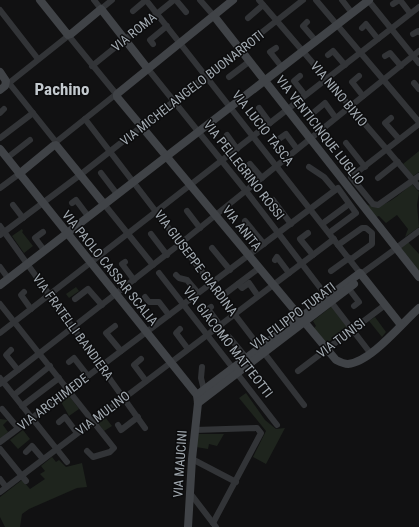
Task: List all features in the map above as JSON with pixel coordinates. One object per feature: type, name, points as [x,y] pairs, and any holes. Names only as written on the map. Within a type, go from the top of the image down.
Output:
[{"type":"street","points":[[40,0],[94,64],[117,95]]},
{"type":"street","points":[[94,0],[101,9]]},
{"type":"street","points":[[5,84],[112,0]]},
{"type":"street","points":[[133,11],[146,0]]},
{"type":"street","name":"VIA LUCIO TASCA","points":[[146,0],[254,135],[401,325]]},
{"type":"street","points":[[175,0],[186,12]]},
{"type":"street","name":"VIA ROMA","points":[[94,64],[175,0]]},
{"type":"street","name":"VIA VENTICINQUE LUGLIO","points":[[200,0],[265,79],[418,278]]},
{"type":"street","points":[[0,188],[87,121],[233,0]]},
{"type":"street","name":"VIA MICHELANGELO BUONARROTI","points":[[1,231],[23,218],[80,175],[303,0]]},
{"type":"street","points":[[316,0],[384,79],[419,123],[351,178],[373,204],[378,205],[419,176]]},
{"type":"street","points":[[342,0],[352,12]]},
{"type":"street","points":[[0,285],[368,0],[419,63]]},
{"type":"street","points":[[397,1],[410,13]]},
{"type":"street","points":[[248,18],[261,3]]},
{"type":"street","name":"VIA NINO BIXIO","points":[[261,3],[419,187]]},
{"type":"street","points":[[0,333],[419,7]]},
{"type":"street","name":"VIA PELLEGRINO ROSSI","points":[[101,9],[246,191],[368,350]]},
{"type":"street","points":[[0,10],[37,58]]},
{"type":"street","points":[[307,22],[303,26],[315,40]]},
{"type":"street","points":[[362,28],[366,24],[378,39]]},
{"type":"street","points":[[152,44],[150,40],[167,26]]},
{"type":"street","points":[[276,48],[270,52],[282,66]]},
{"type":"street","points":[[328,55],[333,51],[344,65]]},
{"type":"street","points":[[67,462],[14,395],[1,381],[18,370],[200,228],[419,51]]},
{"type":"street","points":[[385,56],[390,53],[401,66]]},
{"type":"street","points":[[229,77],[250,61]]},
{"type":"street","points":[[0,72],[5,84],[153,265]]},
{"type":"street","points":[[300,76],[294,80],[305,95]]},
{"type":"street","points":[[359,76],[352,82],[363,96]]},
{"type":"street","points":[[414,83],[419,89]]},
{"type":"street","name":"VIA ANITA","points":[[117,95],[326,350],[336,360],[342,363],[351,363],[368,350]]},
{"type":"street","points":[[312,113],[325,103],[335,118]]},
{"type":"street","points":[[259,108],[270,123]]},
{"type":"street","points":[[0,138],[31,114]]},
{"type":"street","points":[[391,118],[385,123],[399,139]]},
{"type":"street","name":"VIA GIUSEPPE GIARDINA","points":[[87,121],[304,405]]},
{"type":"street","points":[[279,139],[286,134],[297,149]]},
{"type":"street","points":[[227,135],[237,148]]},
{"type":"street","points":[[7,158],[30,140]]},
{"type":"street","points":[[346,143],[365,167]]},
{"type":"street","name":"VIA PAOLO CASSAR SCALIA","points":[[0,149],[146,332],[197,399]]},
{"type":"street","points":[[378,178],[398,162]]},
{"type":"street","points":[[242,170],[250,164],[262,178]]},
{"type":"street","points":[[309,167],[324,177],[356,213],[329,233]]},
{"type":"street","points":[[101,173],[117,194]]},
{"type":"street","name":"VIA ARCHIMEDE","points":[[0,442],[336,189]]},
{"type":"street","points":[[72,203],[76,200],[88,216]]},
{"type":"street","points":[[273,200],[291,224]]},
{"type":"street","points":[[322,224],[349,204]]},
{"type":"street","points":[[13,205],[23,218]]},
{"type":"street","points":[[187,211],[200,228]]},
{"type":"street","points":[[245,221],[264,244]]},
{"type":"street","points":[[331,271],[372,244],[372,233],[366,228],[362,228],[338,245]]},
{"type":"street","name":"VIA FRATELLI BANDIERA","points":[[1,231],[28,263],[145,428]]},
{"type":"street","name":"VIA FILIPPO TURATI","points":[[235,371],[419,231]]},
{"type":"street","points":[[43,232],[35,238],[44,250]]},
{"type":"street","points":[[308,233],[300,239],[313,255]]},
{"type":"street","points":[[151,234],[167,254]]},
{"type":"street","name":"VIA MULINO","points":[[0,492],[334,239]]},
{"type":"street","points":[[212,248],[230,270]]},
{"type":"street","points":[[274,260],[277,257],[289,273]]},
{"type":"street","points":[[125,262],[122,264],[134,280]]},
{"type":"street","points":[[0,267],[8,278]]},
{"type":"street","points":[[222,296],[259,268]]},
{"type":"street","name":"VIA GIACOMO MATTEOTTI","points":[[159,273],[277,425]]},
{"type":"street","points":[[176,275],[179,278],[187,280],[198,294]]},
{"type":"street","points":[[238,284],[242,288],[249,283],[258,296]]},
{"type":"street","points":[[347,286],[359,302],[354,306]]},
{"type":"street","points":[[75,299],[88,288],[102,305]]},
{"type":"street","points":[[24,292],[21,295],[31,309]]},
{"type":"street","points":[[145,297],[149,302],[158,302],[169,315]]},
{"type":"street","points":[[0,304],[114,448],[110,452],[93,457],[87,451]]},
{"type":"street","name":"VIA TUNISI","points":[[298,371],[385,305]]},
{"type":"street","points":[[211,307],[208,309],[220,325]]},
{"type":"street","points":[[368,350],[401,325],[419,307]]},
{"type":"street","points":[[116,326],[106,333],[121,351]]},
{"type":"street","points":[[170,337],[178,331],[188,349]]},
{"type":"street","points":[[229,336],[249,361]]},
{"type":"street","points":[[11,350],[6,355],[18,370]]},
{"type":"street","points":[[69,362],[74,358],[88,376]]},
{"type":"street","points":[[142,359],[134,365],[146,381]]},
{"type":"street","points":[[14,395],[50,366]]},
{"type":"street","points":[[202,367],[201,378],[204,390]]},
{"type":"street","points":[[197,399],[204,390],[235,371]]},
{"type":"street","points":[[197,399],[235,371]]},
{"type":"street","points":[[22,406],[59,378]]},
{"type":"street","name":"VIA MAUCINI","points":[[188,527],[197,399]]},
{"type":"street","points":[[2,409],[18,428]]},
{"type":"street","points":[[59,422],[65,417],[77,433]]},
{"type":"street","points":[[118,425],[121,430],[138,417]]},
{"type":"street","points":[[190,493],[214,525],[261,433],[257,428],[195,430]]},
{"type":"street","points":[[26,452],[32,446],[43,459]]},
{"type":"street","points":[[0,449],[26,481]]},
{"type":"street","points":[[192,459],[236,482]]},
{"type":"street","points":[[0,479],[6,487]]},
{"type":"shaded area","points":[[419,151],[419,172],[413,176],[403,164]]},
{"type":"shaded area","points":[[412,184],[419,192],[417,205],[419,227],[405,237],[408,229],[397,215],[386,223],[379,216],[376,217],[366,204],[379,206],[385,204]]},
{"type":"shaded area","points":[[22,229],[22,232],[33,246],[24,253],[12,236]]},
{"type":"shaded area","points":[[408,242],[419,254],[419,271],[400,247]]},
{"type":"shaded area","points":[[76,287],[79,291],[69,298],[66,294]]},
{"type":"shaded area","points":[[332,306],[348,328],[326,344],[313,329],[316,326],[313,321]]},
{"type":"shaded area","points":[[375,317],[386,332],[382,337],[369,321]]},
{"type":"shaded area","points":[[246,393],[265,420],[276,429],[285,428],[266,464],[253,457],[266,431],[239,398]]},
{"type":"shaded area","points":[[68,394],[79,409],[69,416],[60,400]]},
{"type":"shaded area","points":[[105,417],[112,426],[104,431],[98,423]]},
{"type":"shaded area","points":[[0,419],[8,420],[3,425],[8,432],[0,439]]},
{"type":"shaded area","points":[[23,430],[30,439],[18,449],[10,440]]},
{"type":"shaded area","points":[[198,434],[224,434],[217,446],[209,444],[208,449],[196,447]]},
{"type":"shaded area","points":[[52,457],[56,462],[59,460],[66,467],[82,463],[87,487],[77,488],[29,509],[22,514],[20,527],[5,527],[0,517],[0,497],[22,480],[30,489],[45,479],[40,474],[45,471],[41,466]]},
{"type":"district","name":"Pachino","points":[[62,89]]}]
